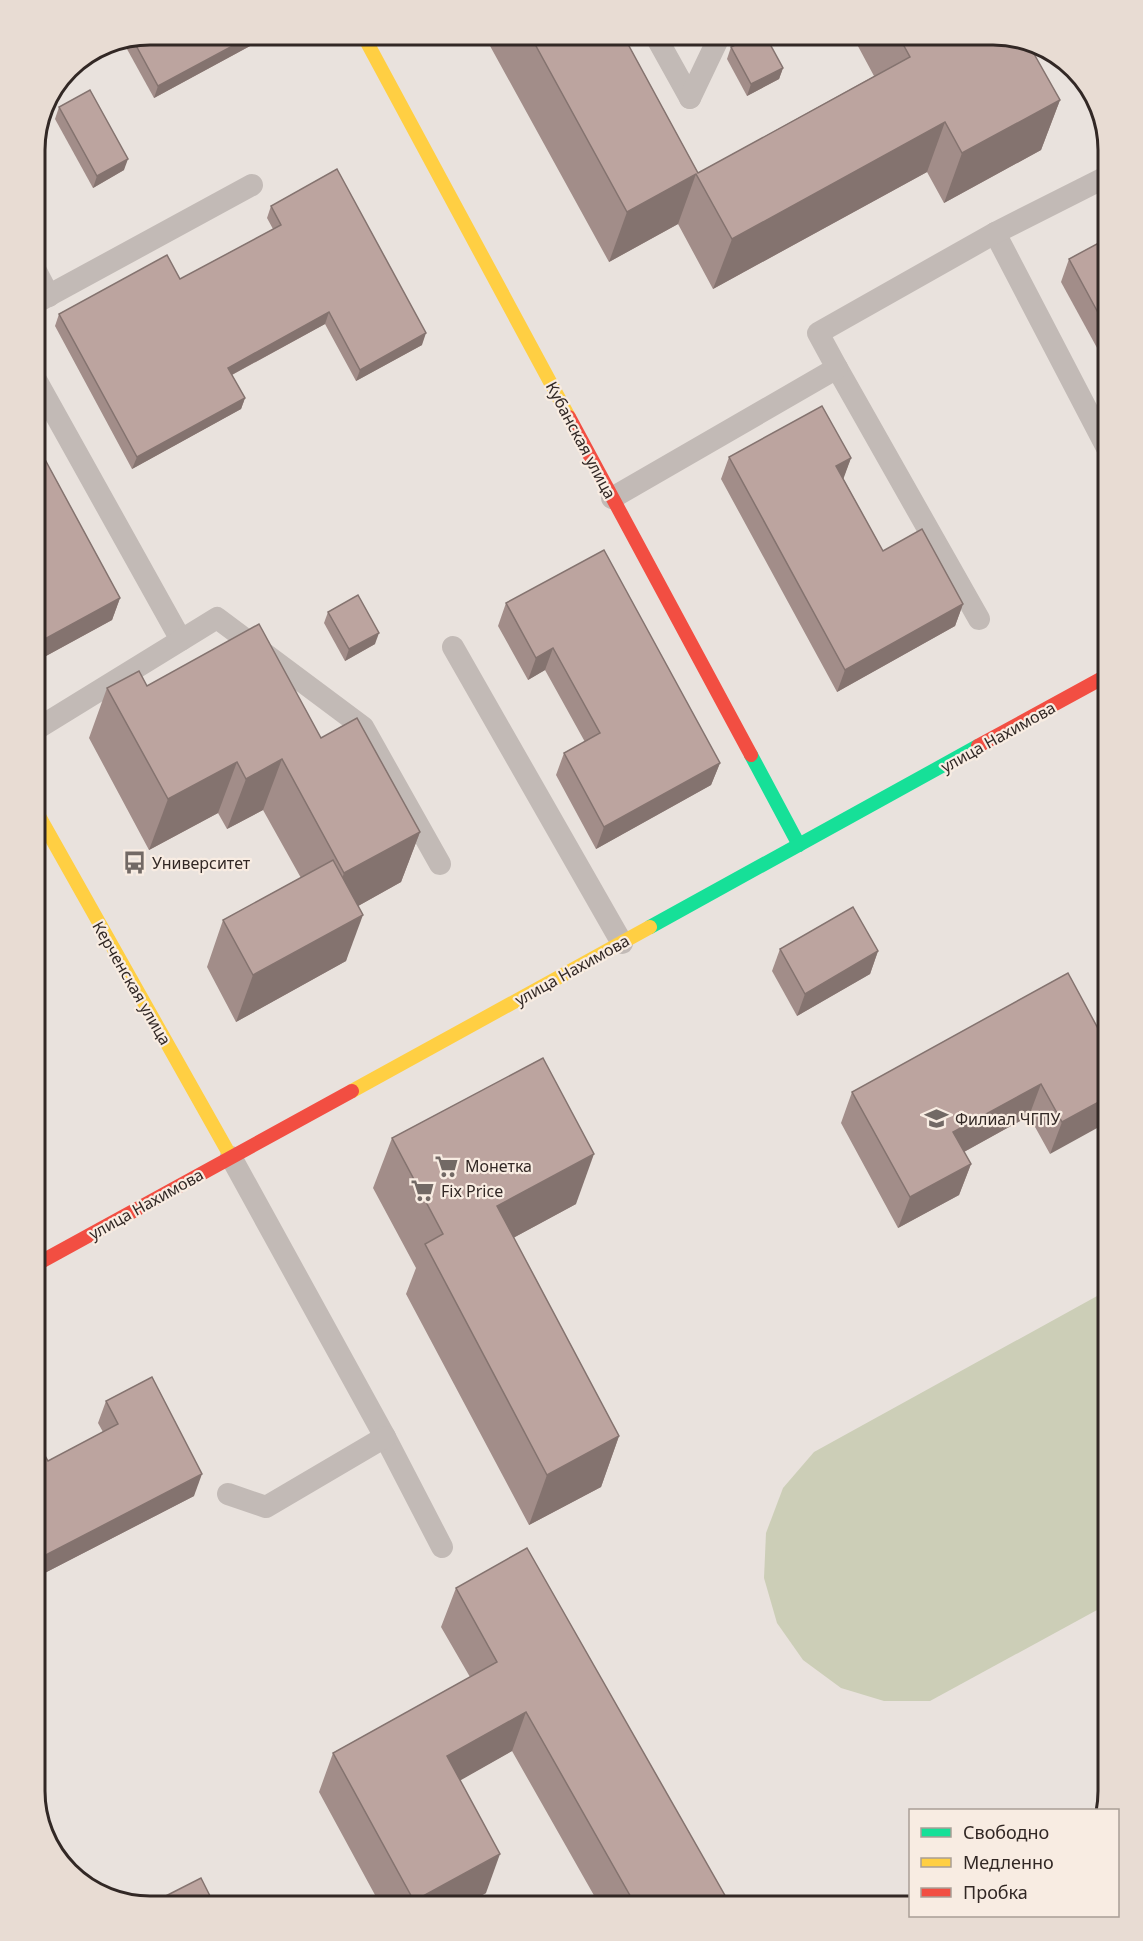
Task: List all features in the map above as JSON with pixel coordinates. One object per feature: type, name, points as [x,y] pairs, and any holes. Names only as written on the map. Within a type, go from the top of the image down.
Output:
[{"type":"street","name":"Кубанская улица","points":[[369,45],[799,845]]},
{"type":"street","name":"улица Нахимова","points":[[45,1259],[1098,681]]},
{"type":"street","name":"Керченская улица","points":[[45,827],[231,1157]]},
{"type":"lane","points":[[661,45],[690,98],[715,45]]},
{"type":"lane","points":[[980,619],[818,333],[995,233],[1098,181]]},
{"type":"lane","points":[[45,298],[252,185]]},
{"type":"lane","points":[[995,233],[1098,431]]},
{"type":"lane","points":[[612,498],[837,368]]},
{"type":"lane","points":[[45,396],[181,640]]},
{"type":"lane","points":[[45,724],[217,618],[363,727],[440,864]]},
{"type":"lane","points":[[453,647],[622,943]]},
{"type":"lane","points":[[231,1157],[385,1437],[442,1547]]},
{"type":"lane","points":[[228,1494],[266,1507],[385,1437]]},
{"type":"green space","points":[[1098,1296],[1098,1609],[930,1701],[884,1701],[841,1688],[803,1660],[777,1623],[764,1578],[766,1533],[783,1488],[814,1452]]},
{"type":"building","points":[[234,45],[158,86],[136,46]]},
{"type":"building","points":[[535,45],[628,45],[698,173],[910,57],[903,45],[1000,45],[1027,51],[1034,54],[1060,100],[962,153],[945,122],[732,239],[696,174],[627,212]]},
{"type":"building","points":[[770,45],[783,68],[751,84],[731,47]]},
{"type":"building","points":[[90,90],[128,159],[97,176],[59,107]]},
{"type":"building","points":[[337,169],[426,333],[360,370],[329,312],[228,368],[245,398],[137,457],[59,314],[167,255],[180,279],[281,225],[271,206]]},
{"type":"building","points":[[1098,243],[1098,313],[1069,259]]},
{"type":"building","points":[[822,406],[851,458],[836,466],[883,551],[922,529],[963,604],[845,670],[729,457]]},
{"type":"building","points":[[45,459],[120,598],[45,639]]},
{"type":"building","points":[[604,550],[720,763],[604,827],[564,753],[600,733],[553,648],[536,658],[506,603]]},
{"type":"building","points":[[358,595],[379,633],[349,649],[328,612]]},
{"type":"building","points":[[259,624],[321,738],[357,718],[420,832],[344,873],[282,759],[246,779],[237,762],[168,799],[107,688],[139,671],[147,686]]},
{"type":"building","points":[[333,860],[363,915],[253,975],[223,920]]},
{"type":"building","points":[[853,907],[878,951],[805,994],[780,949]]},
{"type":"building","name":"Филиал ЧГПУ","points":[[1068,973],[1098,1028],[1098,1102],[1062,1122],[1041,1084],[953,1132],[971,1164],[910,1197],[852,1092]]},
{"type":"building","points":[[543,1058],[594,1154],[497,1206],[619,1436],[547,1475],[425,1244],[443,1234],[392,1138]]},
{"type":"building","points":[[152,1377],[202,1474],[45,1555],[45,1456],[48,1461],[118,1424],[106,1401]]},
{"type":"building","points":[[527,1548],[725,1896],[630,1896],[526,1712],[447,1756],[500,1854],[423,1896],[411,1896],[333,1753],[497,1662],[456,1588]]},
{"type":"building","points":[[201,1878],[210,1896],[166,1896]]},
{"type":"traffic: fast","points":[[650,927],[978,746]]},
{"type":"traffic: fast","points":[[751,755],[799,845]]},
{"type":"traffic: slow","points":[[368,45],[569,417]]},
{"type":"traffic: slow","points":[[45,827],[231,1157]]},
{"type":"traffic: slow","points":[[352,1091],[650,927]]},
{"type":"traffic: jam","points":[[569,417],[751,755]]},
{"type":"traffic: jam","points":[[978,746],[1098,680]]},
{"type":"traffic: jam","points":[[45,1260],[352,1091]]},
{"type":"place","name":"Университет","points":[[134,863]]},
{"type":"place","name":"Филиал ЧГПУ","points":[[937,1119]]},
{"type":"place","name":"Монетка","points":[[447,1166]]},
{"type":"place","name":"Fix Price","points":[[423,1191]]}]
